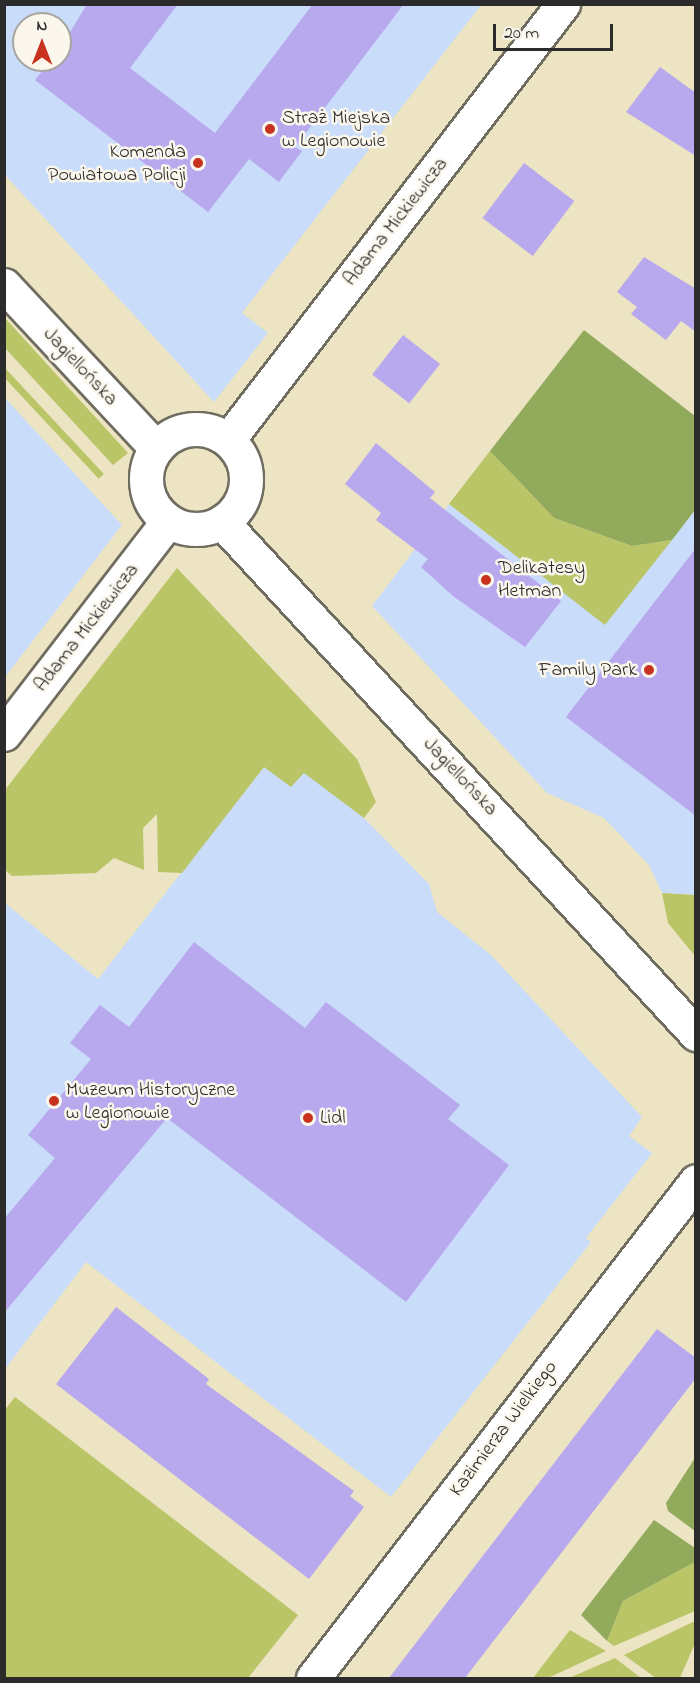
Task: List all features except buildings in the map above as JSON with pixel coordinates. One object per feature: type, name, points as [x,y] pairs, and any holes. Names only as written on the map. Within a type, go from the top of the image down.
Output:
[{"type":"street","name":"Adama Mickiewicza","points":[[228,440],[563,4]]},
{"type":"street","name":"Jagiellońska","points":[[4,285],[156,448]]},
{"type":"street","points":[[190,429],[228,440],[244,462],[246,490],[222,522],[195,530],[168,521],[147,487],[156,448],[190,429]]},
{"type":"street","name":"Adama Mickiewicza","points":[[4,734],[168,521]]},
{"type":"street","name":"Jagiellońska","points":[[222,522],[696,1034]]},
{"type":"street","name":"Kazimierza Wielkiego","points":[[313,1678],[696,1181]]},
{"type":"shaded area","points":[[5,5],[481,5],[242,313],[268,333],[214,402],[5,175]]},
{"type":"shaded area","points":[[5,398],[122,525],[5,677]]},
{"type":"shaded area","points":[[449,504],[605,624],[695,510],[695,895],[662,893],[649,865],[604,818],[547,793],[372,606]]},
{"type":"shaded area","points":[[264,767],[304,772],[364,818],[429,884],[437,912],[491,955],[642,1117],[629,1136],[652,1153],[586,1238],[591,1242],[391,1497],[86,1262],[5,1369],[5,903],[98,979]]},
{"type":"green space","points":[[5,318],[128,453],[113,465],[5,348]]},
{"type":"green space","points":[[584,330],[695,416],[695,510],[672,540],[632,546],[554,518],[490,451]]},
{"type":"green space","points":[[5,368],[104,474],[99,479],[4,377]]},
{"type":"green space","points":[[490,451],[554,518],[632,546],[672,540],[605,625],[449,504]]},
{"type":"green space","points":[[177,568],[357,759],[376,802],[364,818],[304,773],[291,787],[264,767],[182,873],[158,872],[157,814],[143,828],[144,870],[114,858],[96,873],[12,876],[5,870],[5,790]]},
{"type":"green space","points":[[662,893],[695,895],[695,956],[668,923]]},
{"type":"green space","points":[[15,1397],[298,1615],[248,1678],[5,1678],[4,1411]]},
{"type":"green space","points":[[695,1458],[695,1531],[668,1511],[666,1503]]},
{"type":"green space","points":[[654,1520],[695,1548],[695,1562],[623,1601],[607,1641],[581,1615]]},
{"type":"green space","points":[[695,1562],[695,1611],[614,1646],[607,1641],[623,1601]]},
{"type":"green space","points":[[695,1621],[695,1643],[680,1678],[656,1678],[624,1655]]},
{"type":"green space","points":[[570,1630],[606,1651],[548,1678],[533,1678]]},
{"type":"green space","points":[[615,1658],[641,1678],[569,1678]]},
{"type":"place","name":"Straż Miejska w Legionowie","points":[[270,129]]},
{"type":"place","name":"Komenda Powiatowa Policji","points":[[198,163]]},
{"type":"place","name":"Delikatesy Hetman","points":[[486,580]]},
{"type":"place","name":"Family Park","points":[[649,670]]},
{"type":"place","name":"Muzeum Historyczne w Legionowie","points":[[54,1101]]},
{"type":"place","name":"Lidl","points":[[308,1118]]}]
